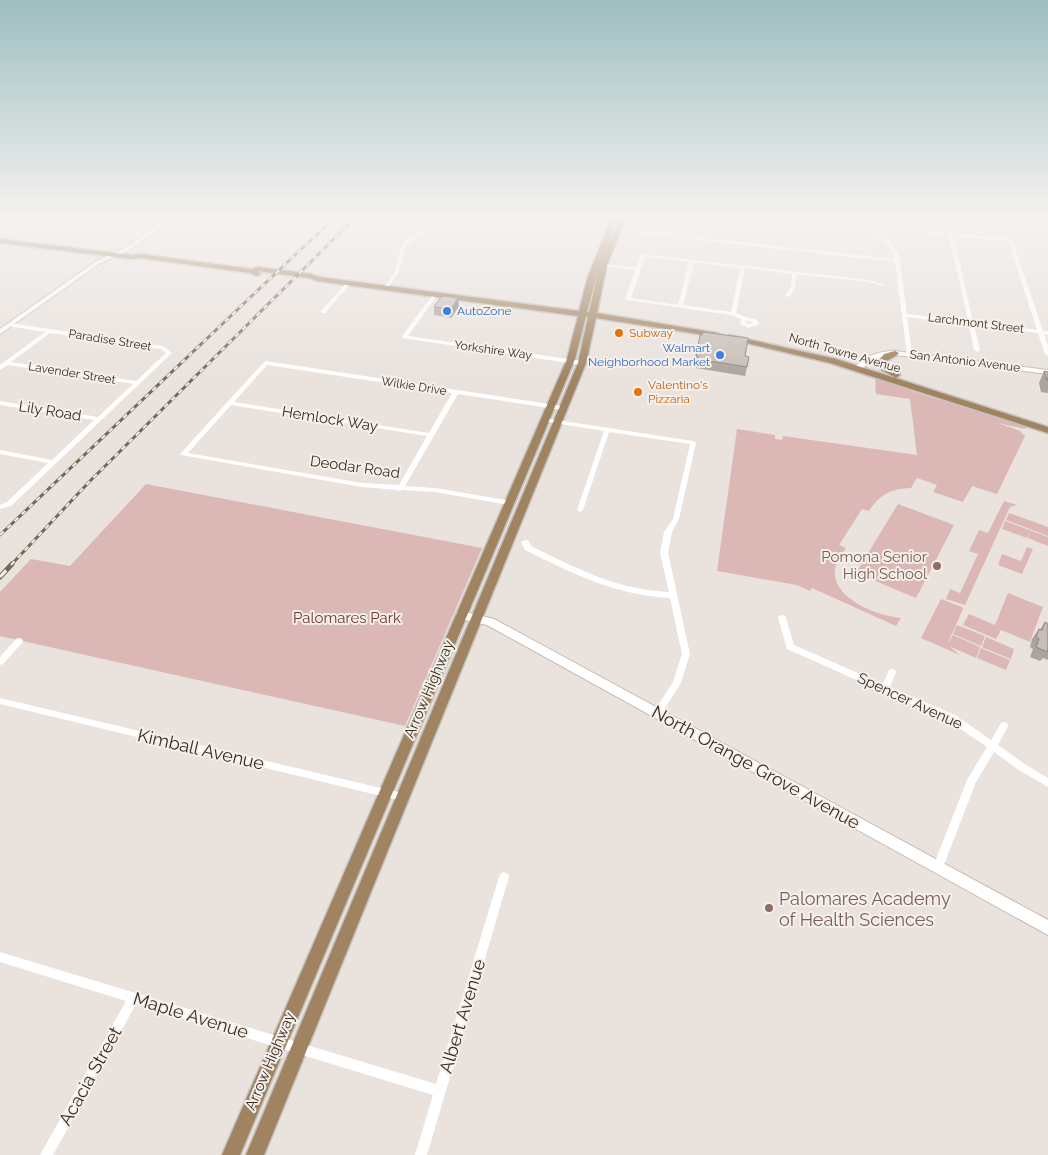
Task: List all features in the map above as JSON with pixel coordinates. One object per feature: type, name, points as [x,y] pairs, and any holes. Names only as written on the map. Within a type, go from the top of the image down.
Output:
[{"type":"main road","points":[[0,332],[85,272]]},
{"type":"main road","name":"North Towne Avenue","points":[[253,272],[308,281],[317,279],[630,320],[634,323],[746,338],[896,376],[1048,424]]},
{"type":"main road","name":"Arrow Highway","points":[[231,1155],[570,361],[594,272]]},
{"type":"main road","name":"Arrow Highway","points":[[255,1155],[524,505],[556,422],[582,363],[602,272]]},
{"type":"main road","points":[[896,353],[887,356],[882,362],[883,367],[896,376]]},
{"type":"main road","name":"San Antonio Avenue","points":[[859,366],[876,355],[896,353],[1048,372]]},
{"type":"main road","name":"North Towne Avenue","points":[[859,366],[1048,430]]},
{"type":"main road","name":"Deodar Road","points":[[509,503],[524,505]]},
{"type":"main road","name":"North Orange Grove Avenue","points":[[461,615],[490,622],[1048,928]]},
{"type":"street","points":[[385,288],[397,272]]},
{"type":"street","points":[[635,272],[628,300],[732,314],[744,319],[742,323],[748,326],[746,338]]},
{"type":"street","points":[[680,306],[689,272]]},
{"type":"street","points":[[732,314],[742,272]]},
{"type":"street","points":[[785,272],[883,285]]},
{"type":"street","points":[[899,272],[909,354]]},
{"type":"street","points":[[959,272],[977,350]]},
{"type":"street","points":[[1020,272],[1048,354]]},
{"type":"street","points":[[788,295],[793,287],[795,273]]},
{"type":"street","points":[[846,279],[846,286]]},
{"type":"street","points":[[323,312],[349,283]]},
{"type":"street","name":"Yorkshire Way","points":[[436,294],[404,337],[582,363]]},
{"type":"street","name":"Larchmont Street","points":[[904,315],[1048,333]]},
{"type":"street","name":"Paradise Street","points":[[10,325],[164,348],[169,353],[138,383]]},
{"type":"street","points":[[0,368],[50,330]]},
{"type":"street","name":"Lavender Street","points":[[7,363],[138,383]]},
{"type":"street","name":"Wilkie Drive","points":[[229,403],[266,363],[562,408]]},
{"type":"street","points":[[0,507],[9,504],[138,383]]},
{"type":"street","points":[[400,488],[456,392]]},
{"type":"street","name":"Lily Road","points":[[0,403],[99,420]]},
{"type":"street","name":"Hemlock Way","points":[[229,403],[432,435]]},
{"type":"street","name":"Deodar Road","points":[[229,403],[182,454],[362,485],[436,490],[509,503]]},
{"type":"street","points":[[544,420],[693,443],[676,519],[668,532],[664,553],[686,654],[677,683],[657,713]]},
{"type":"street","points":[[580,510],[607,430]]},
{"type":"street","points":[[0,452],[53,462]]},
{"type":"street","points":[[525,542],[528,548],[605,585],[635,593],[674,595]]},
{"type":"street","name":"Spencer Avenue","points":[[782,618],[790,647],[952,718],[991,745],[1011,762],[1048,783]]},
{"type":"street","points":[[0,662],[19,641]]},
{"type":"street","points":[[886,688],[892,672]]},
{"type":"street","name":"Kimball Avenue","points":[[0,701],[402,798]]},
{"type":"street","points":[[938,867],[972,780],[1004,726]]},
{"type":"street","name":"Albert Avenue","points":[[421,1155],[504,877]]},
{"type":"street","name":"Maple Avenue","points":[[0,957],[278,1043],[440,1090]]},
{"type":"street","name":"Acacia Street","points":[[46,1155],[134,998]]},
{"type":"green space","points":[[875,377],[911,389],[911,391],[1026,427],[1025,429],[998,423],[1020,431],[1025,436],[997,494],[972,486],[963,502],[933,492],[937,485],[917,478],[911,488],[892,491],[877,500],[869,511],[862,509],[839,545],[846,548],[835,569],[836,580],[840,589],[858,604],[880,614],[901,618],[896,626],[812,588],[810,591],[797,585],[717,571],[737,429],[775,435],[775,439],[782,440],[783,436],[917,455],[910,399],[876,394]]},
{"type":"green space","name":"Palomares Park","points":[[146,484],[482,548],[405,726],[0,636],[0,592],[31,559],[70,566]]},
{"type":"green space","points":[[1004,501],[1017,505],[1010,507],[965,605],[946,599],[950,589],[960,593],[978,554],[969,551],[979,530],[988,533]]},
{"type":"green space","points":[[898,504],[954,525],[916,598],[856,573]]},
{"type":"green space","points":[[1009,513],[1048,527],[1048,536],[1006,520]]},
{"type":"green space","points":[[1005,521],[1048,537],[1048,546],[1028,538],[1030,531],[1027,538],[1002,529]]},
{"type":"green space","points":[[1027,547],[1033,549],[1022,574],[998,565],[1002,554],[1021,561]]},
{"type":"green space","points":[[1008,593],[1043,607],[1030,642],[1001,630],[996,639],[963,625],[969,614],[995,625]]},
{"type":"green space","points":[[941,599],[963,609],[947,645],[953,635],[980,647],[976,658],[949,646],[960,655],[921,638]]},
{"type":"green space","points":[[957,625],[985,636],[981,646],[953,634]]},
{"type":"green space","points":[[986,637],[1014,649],[1011,659],[982,647]]},
{"type":"green space","points":[[981,648],[1010,660],[1006,670],[977,658]]},
{"type":"building","points":[[442,296],[458,298],[451,309],[434,307]]},
{"type":"building","name":"Walmart Neighborhood Market","points":[[703,332],[748,338],[745,356],[749,357],[747,367],[697,359],[700,335]]},
{"type":"building","points":[[1044,371],[1048,372],[1048,380],[1047,380]]},
{"type":"building","points":[[1045,622],[1048,624],[1047,652],[1036,647],[1039,639],[1036,637],[1039,629],[1042,630]]},
{"type":"railway","points":[[0,535],[277,272]]},
{"type":"railway","points":[[11,565],[90,481],[301,272]]},
{"type":"railway","points":[[0,577],[12,564]]},
{"type":"place","name":"AutoZone","points":[[447,311]]},
{"type":"place","name":"Subway","points":[[619,333]]},
{"type":"place","name":"Walmart Neighborhood Market","points":[[720,355]]},
{"type":"place","name":"Valentino's Pizzaria","points":[[638,392]]},
{"type":"place","name":"Pomona Senior High School","points":[[937,566]]},
{"type":"place","name":"Palomares Academy of Health Sciences","points":[[769,908]]}]
